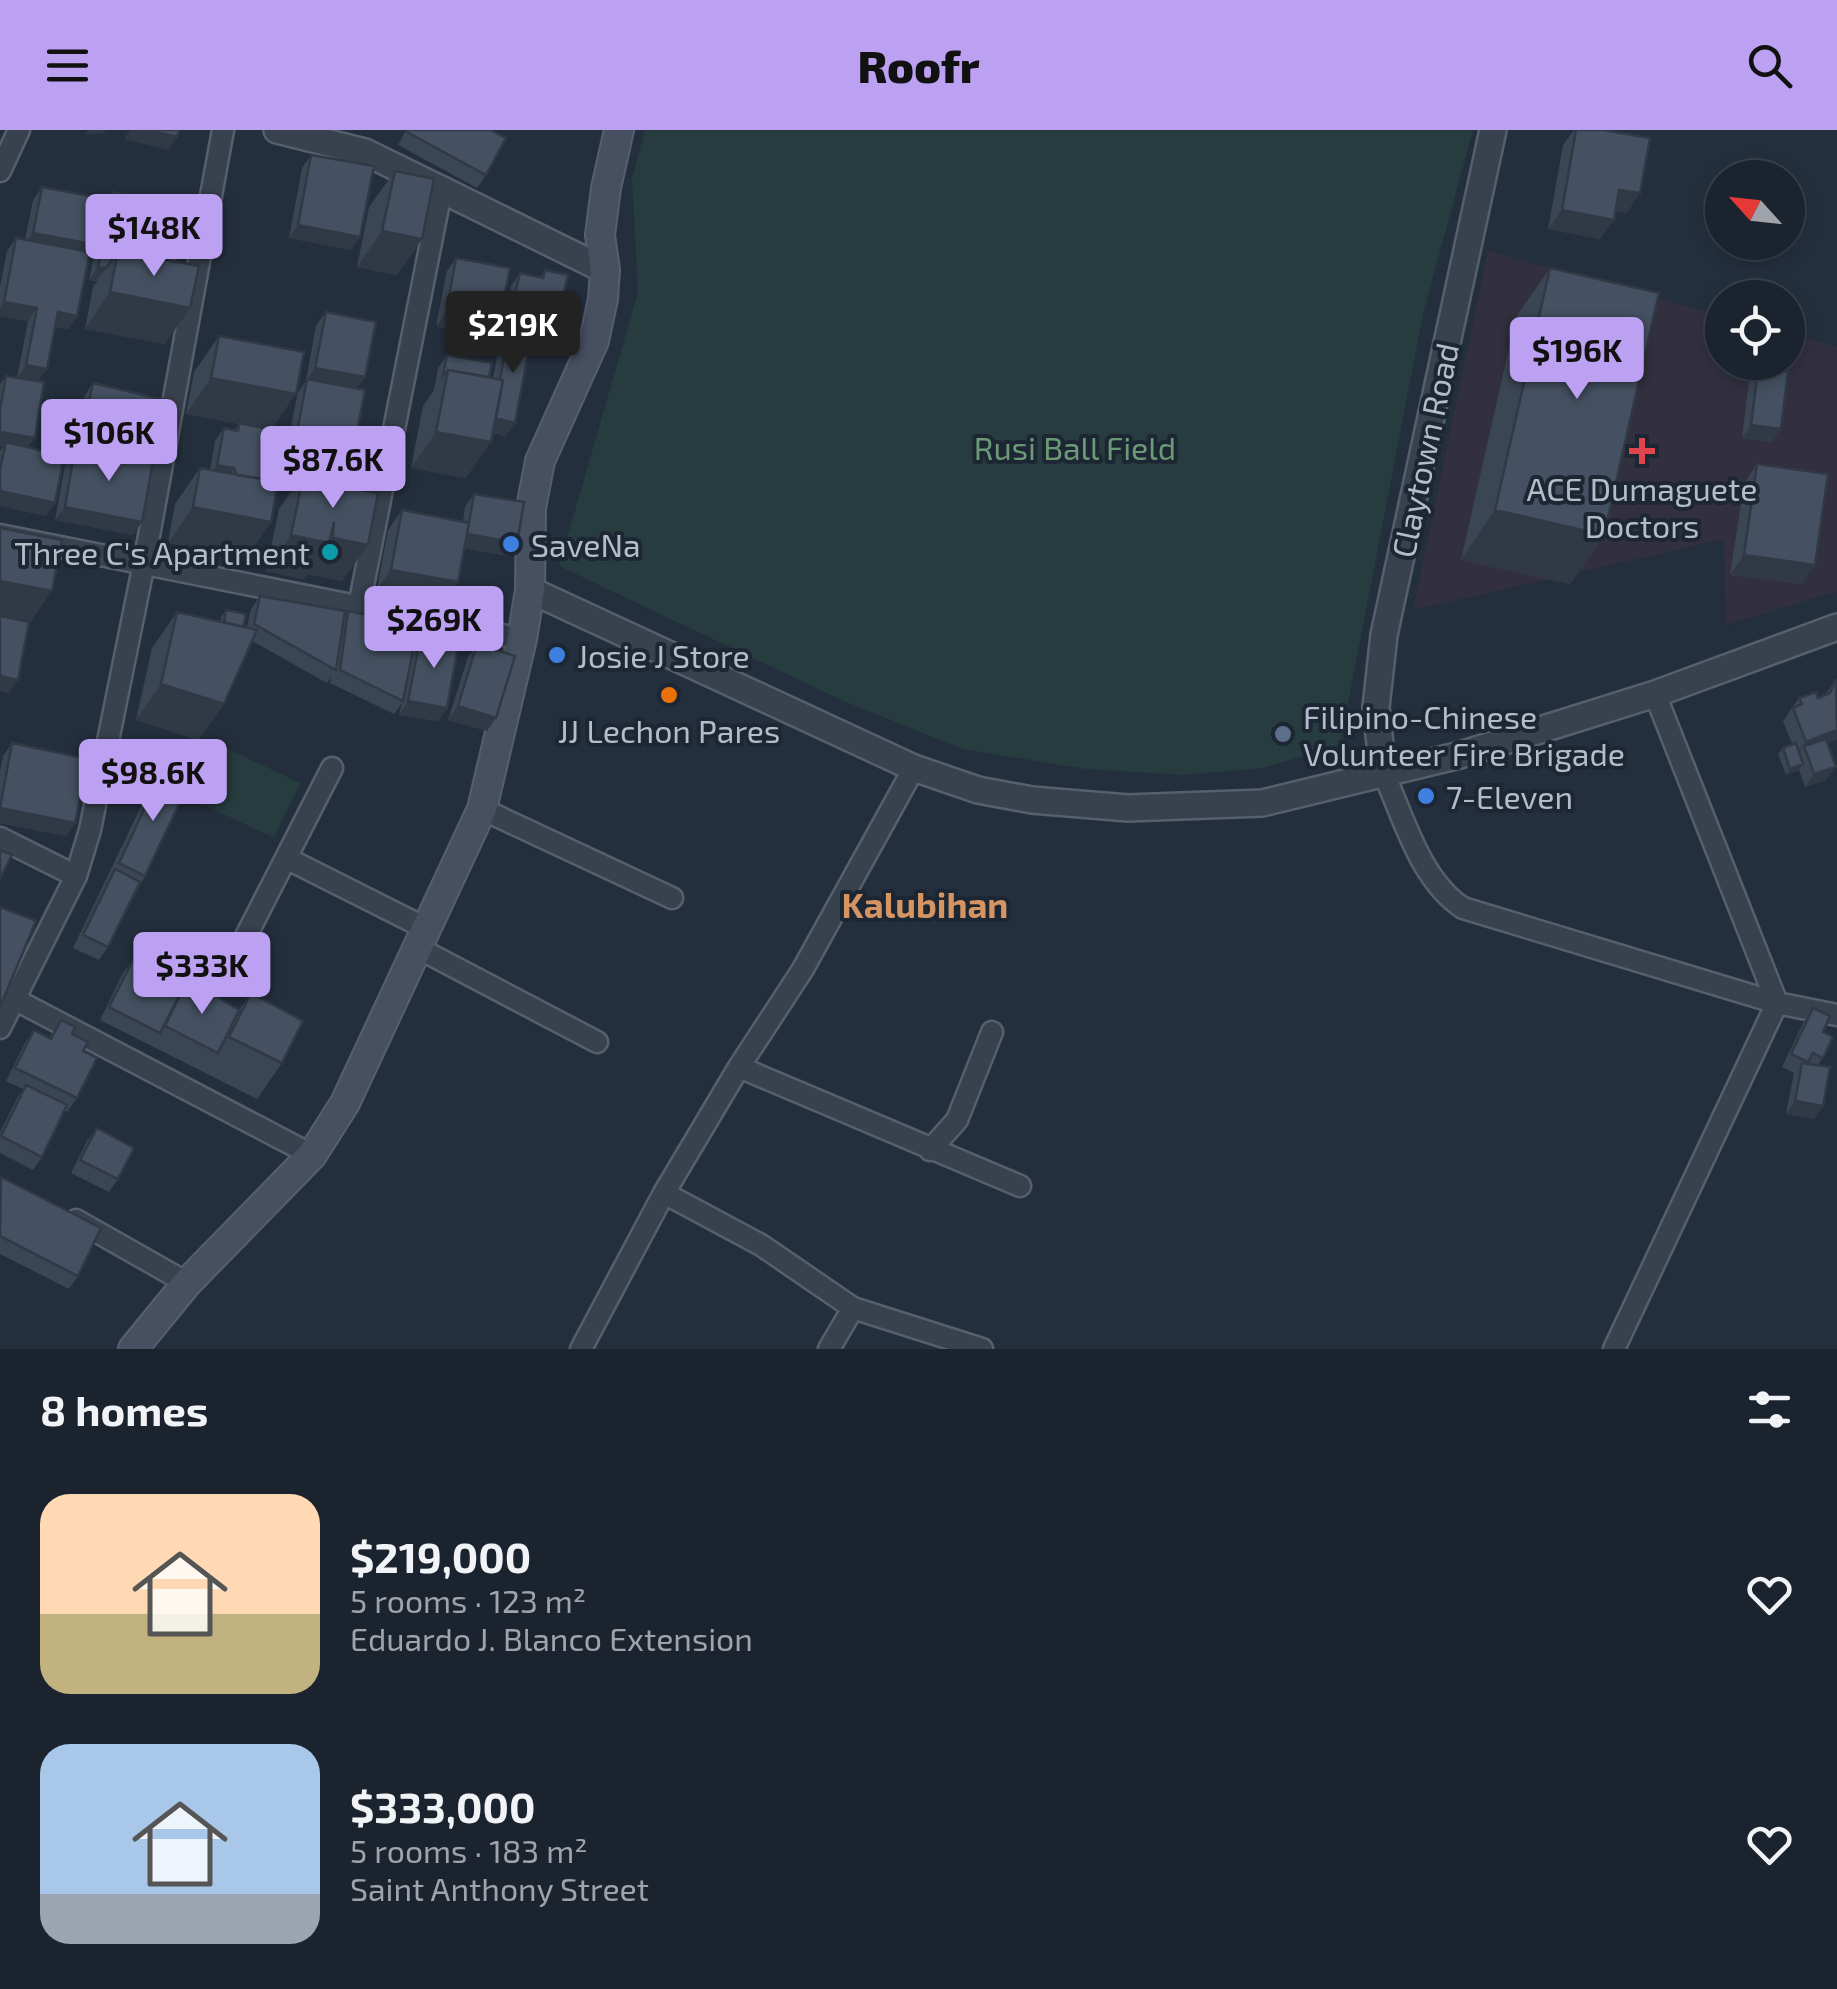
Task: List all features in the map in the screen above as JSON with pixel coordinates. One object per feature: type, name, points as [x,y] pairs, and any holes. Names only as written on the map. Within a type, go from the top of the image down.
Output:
[{"type":"main road","points":[[132,1349],[187,1283],[312,1155],[345,1103],[482,810],[522,640],[530,590],[531,508],[540,461],[594,341],[603,299],[600,235],[619,130]]},
{"type":"street","points":[[0,168],[19,130]]},
{"type":"street","points":[[0,1028],[76,876],[90,830],[144,564],[224,130]]},
{"type":"street","points":[[277,130],[365,152],[604,270]]},
{"type":"street","name":"Claytown Road","points":[[1383,772],[1376,707],[1384,635],[1493,130]]},
{"type":"street","points":[[359,606],[442,187]]},
{"type":"street","points":[[0,535],[522,640]]},
{"type":"street","points":[[530,590],[914,768],[978,790],[1032,800],[1128,808],[1262,803],[1460,755],[1655,694],[1837,627]]},
{"type":"street","points":[[1614,1349],[1777,1003],[1655,694]]},
{"type":"street","points":[[244,940],[332,768]]},
{"type":"street","points":[[581,1349],[664,1193],[803,969],[914,768]]},
{"type":"street","points":[[1383,772],[1432,880],[1445,896],[1463,908],[1777,1003],[1837,1015]]},
{"type":"street","points":[[482,810],[672,898]]},
{"type":"street","points":[[0,838],[76,876]]},
{"type":"street","points":[[286,858],[597,1042]]},
{"type":"street","points":[[14,999],[312,1155]]},
{"type":"street","points":[[930,1150],[956,1120],[992,1032]]},
{"type":"street","points":[[739,1067],[1020,1186]]},
{"type":"street","points":[[664,1193],[762,1246],[853,1308],[982,1349]]},
{"type":"street","points":[[51,1206],[187,1283]]},
{"type":"street","points":[[829,1349],[853,1308]]},
{"type":"shaded area","name":"ACE Dumaguete Doctors","points":[[1488,251],[1705,311],[1705,380],[1805,380],[1805,338],[1837,347],[1837,591],[1726,625],[1724,539],[1413,610]]},
{"type":"green space","name":"Rusi Ball Field","points":[[645,130],[1473,130],[1423,314],[1340,745],[1263,768],[1184,775],[1086,769],[963,749],[846,702],[559,566],[638,292],[632,179]]},
{"type":"green space","points":[[207,739],[300,783],[274,838],[182,794]]},
{"type":"building","points":[[149,130],[179,130],[177,137]]},
{"type":"building","points":[[408,130],[490,130],[506,138],[486,175]]},
{"type":"building","points":[[1576,130],[1650,138],[1640,193],[1619,190],[1614,220],[1562,210]]},
{"type":"building","points":[[311,155],[374,166],[360,237],[298,225]]},
{"type":"building","points":[[395,171],[434,179],[422,239],[382,231]]},
{"type":"building","points":[[42,187],[100,198],[91,244],[33,233]]},
{"type":"building","points":[[113,192],[187,206],[176,262],[118,251],[106,268],[98,267]]},
{"type":"building","points":[[16,238],[90,252],[77,316],[58,312],[47,369],[26,365],[37,308],[4,302]]},
{"type":"building","points":[[118,251],[199,266],[190,308],[110,292]]},
{"type":"building","points":[[456,258],[510,268],[499,323],[446,313]]},
{"type":"building","points":[[1550,268],[1659,293],[1604,535],[1495,510]]},
{"type":"building","points":[[545,270],[568,275],[554,338],[507,327],[520,273],[543,278]]},
{"type":"building","points":[[326,312],[376,322],[365,377],[315,368]]},
{"type":"building","points":[[509,333],[531,338],[515,423],[496,418]]},
{"type":"building","points":[[219,336],[304,352],[296,394],[211,378]]},
{"type":"building","points":[[447,355],[492,363],[489,377],[448,370],[443,376]]},
{"type":"building","points":[[448,370],[503,380],[491,442],[436,432]]},
{"type":"building","points":[[6,376],[44,382],[35,438],[0,432]]},
{"type":"building","points":[[307,379],[365,390],[352,459],[294,448]]},
{"type":"building","points":[[1757,380],[1787,380],[1781,429],[1751,425]]},
{"type":"building","points":[[93,383],[173,402],[167,430],[86,414]]},
{"type":"building","points":[[239,423],[273,430],[263,479],[237,475],[234,468],[217,465],[224,428],[238,431]]},
{"type":"building","points":[[6,442],[64,456],[55,503],[0,491]]},
{"type":"building","points":[[75,447],[153,462],[142,522],[65,507]]},
{"type":"building","points":[[1757,464],[1828,474],[1815,565],[1744,555]]},
{"type":"building","points":[[200,468],[278,482],[271,522],[193,507]]},
{"type":"building","points":[[304,473],[342,481],[341,487],[378,493],[368,545],[333,538],[334,522],[329,543],[291,535]]},
{"type":"building","points":[[474,494],[524,502],[517,543],[467,534]]},
{"type":"building","points":[[402,510],[469,523],[458,582],[391,570]]},
{"type":"building","points":[[0,528],[62,540],[52,591],[0,581]]},
{"type":"building","points":[[260,596],[345,611],[336,670],[254,624]]},
{"type":"building","points":[[226,610],[246,614],[243,627],[224,622]]},
{"type":"building","points":[[348,611],[418,625],[403,701],[340,670]]},
{"type":"building","points":[[177,612],[257,630],[224,704],[161,684]]},
{"type":"building","points":[[0,616],[29,622],[18,680],[0,676]]},
{"type":"building","points":[[421,634],[459,641],[447,708],[408,701]]},
{"type":"building","points":[[477,644],[515,656],[496,718],[458,706]]},
{"type":"building","points":[[1836,679],[1837,730],[1806,742],[1793,708],[1802,704],[1799,698],[1816,692],[1818,698],[1830,693]]},
{"type":"building","points":[[1826,739],[1836,767],[1814,774],[1804,746]]},
{"type":"building","points":[[12,743],[88,759],[75,823],[0,808]]},
{"type":"building","points":[[1796,743],[1803,764],[1790,769],[1783,748]]},
{"type":"building","points":[[161,773],[188,785],[145,876],[119,863]]},
{"type":"building","points":[[0,850],[12,855],[0,879]]},
{"type":"building","points":[[115,869],[140,882],[108,947],[83,935]]},
{"type":"building","points":[[0,907],[36,921],[0,1007]]},
{"type":"building","points":[[133,960],[184,986],[160,1033],[109,1007]]},
{"type":"building","points":[[188,979],[239,1010],[218,1053],[165,1026]]},
{"type":"building","points":[[251,993],[303,1021],[282,1063],[229,1037]]},
{"type":"building","points":[[1813,1008],[1830,1016],[1823,1032],[1833,1037],[1823,1058],[1813,1053],[1808,1062],[1791,1054]]},
{"type":"building","points":[[61,1020],[75,1027],[72,1034],[88,1042],[83,1051],[97,1058],[77,1098],[15,1068],[34,1030],[51,1039]]},
{"type":"building","points":[[1802,1063],[1830,1067],[1823,1106],[1795,1101]]},
{"type":"building","points":[[26,1085],[67,1105],[42,1157],[1,1136]]},
{"type":"building","points":[[97,1128],[134,1148],[118,1179],[80,1160]]},
{"type":"building","points":[[1,1177],[101,1228],[78,1276],[0,1236]]},
{"type":"place","name":"ACE Dumaguete Doctors","points":[[1642,451]]},
{"type":"place","name":"SaveNa","points":[[511,544]]},
{"type":"place","name":"Three C's Apartment","points":[[330,552]]},
{"type":"place","name":"Josie J Store","points":[[557,655]]},
{"type":"place","name":"JJ Lechon Pares","points":[[669,695]]},
{"type":"place","name":"Filipino-Chinese Volunteer Fire Brigade","points":[[1283,734]]},
{"type":"place","name":"7-Eleven","points":[[1426,796]]},
{"type":"district","name":"Kalubihan","points":[[925,904]]}]
